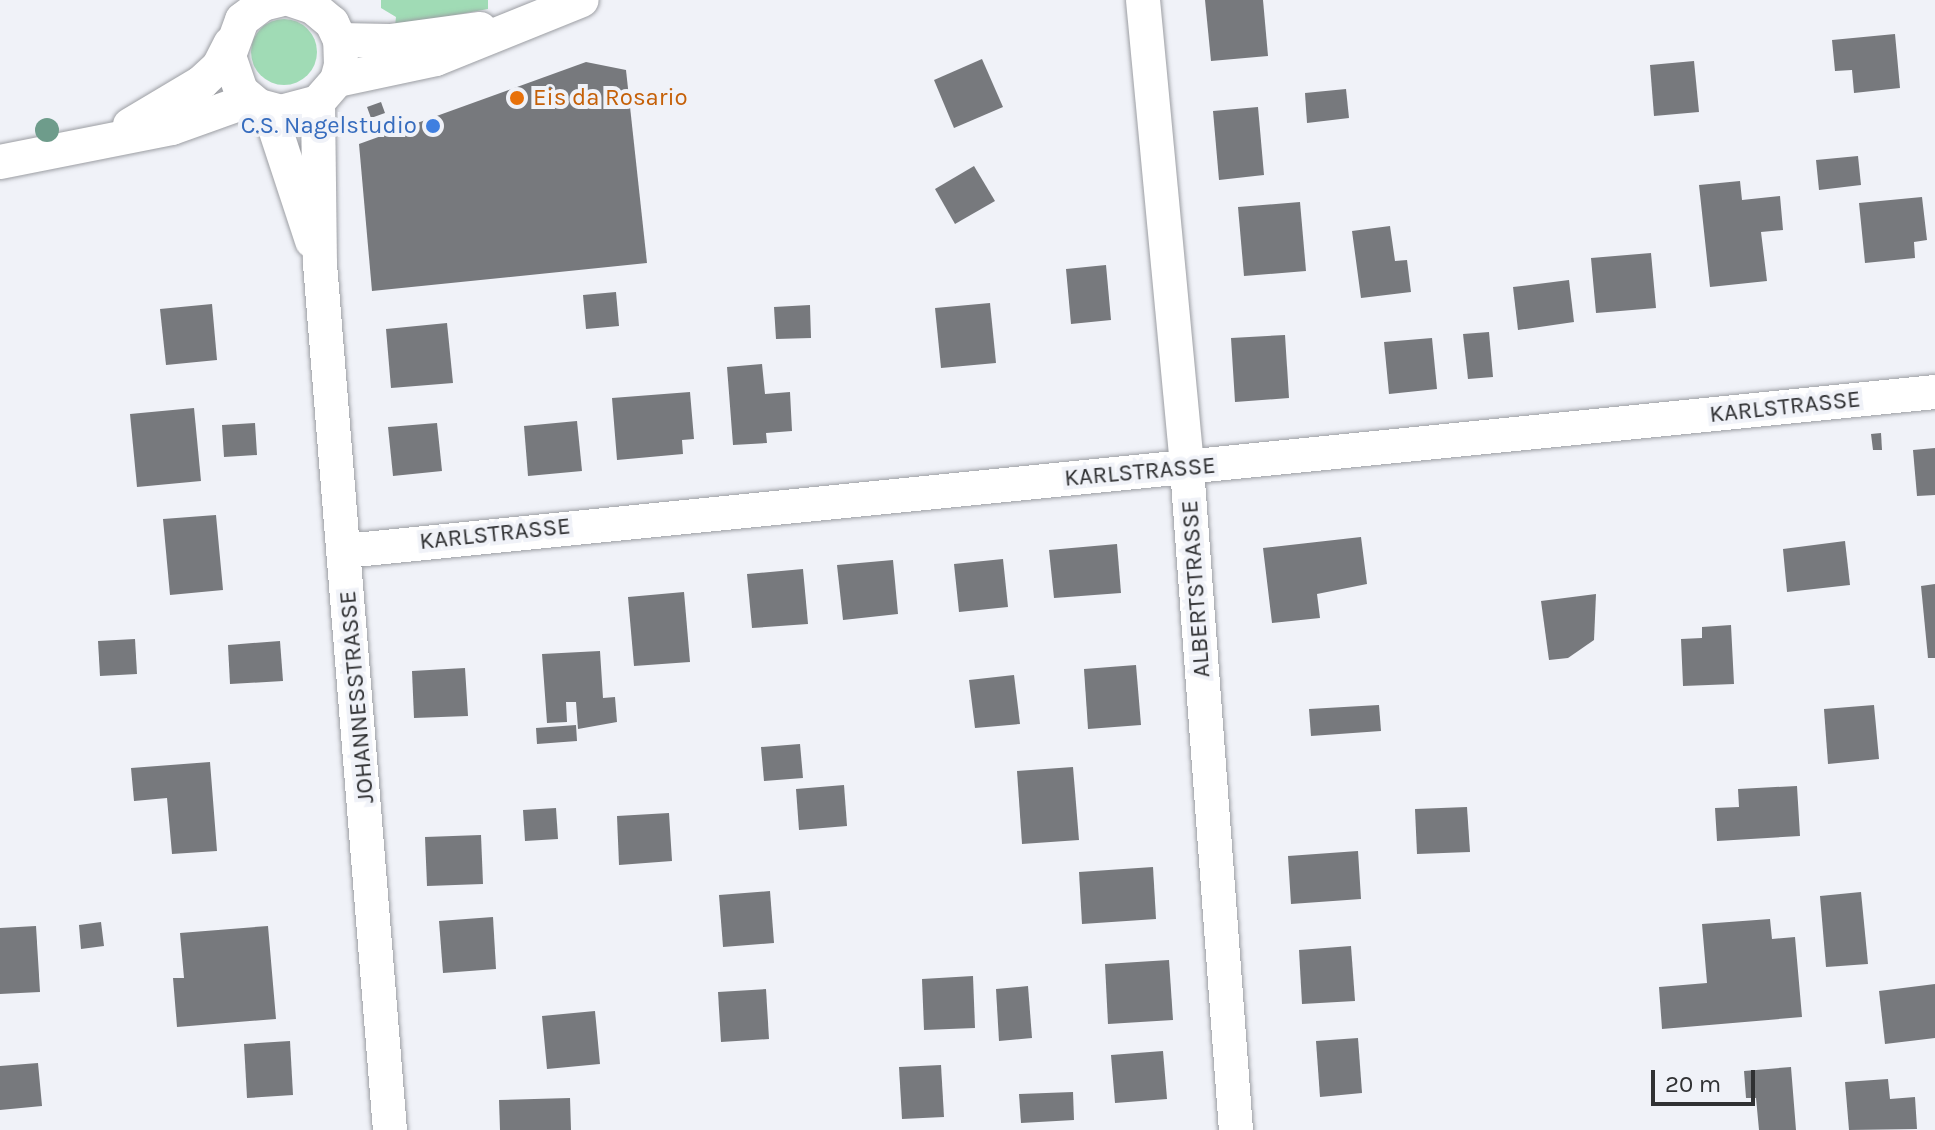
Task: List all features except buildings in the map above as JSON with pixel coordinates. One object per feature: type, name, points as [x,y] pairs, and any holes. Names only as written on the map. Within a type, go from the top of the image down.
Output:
[{"type":"street","points":[[104,138],[202,82],[219,66],[251,11],[279,0]]},
{"type":"street","points":[[292,0],[390,41],[470,28],[500,31]]},
{"type":"street","points":[[0,162],[104,138],[172,128],[260,105],[294,112],[327,91],[476,46],[500,31],[582,0]]},
{"type":"street","name":"ALBERTSTRASSE","points":[[1143,0],[1187,468],[1236,1130]]},
{"type":"street","name":"JOHANNESSTRASSE","points":[[337,21],[327,91],[320,264],[390,1130]]},
{"type":"street","name":"JOHANNESSTRASSE","points":[[230,44],[234,81],[260,105],[320,264]]},
{"type":"street","name":"KARLSTRASSE","points":[[345,551],[1935,392]]},
{"type":"green space","points":[[381,0],[488,0],[488,9],[395,26],[396,17],[381,8]]},
{"type":"green space","points":[[284,19],[297,22],[307,29],[314,39],[317,52],[314,65],[307,75],[297,82],[284,85],[271,82],[261,75],[254,65],[251,52],[254,39],[261,29],[271,22]]},
{"type":"place","name":"Eis da Rosario","points":[[517,98]]},
{"type":"place","name":"C.S. Nagelstudio","points":[[433,126]]}]
